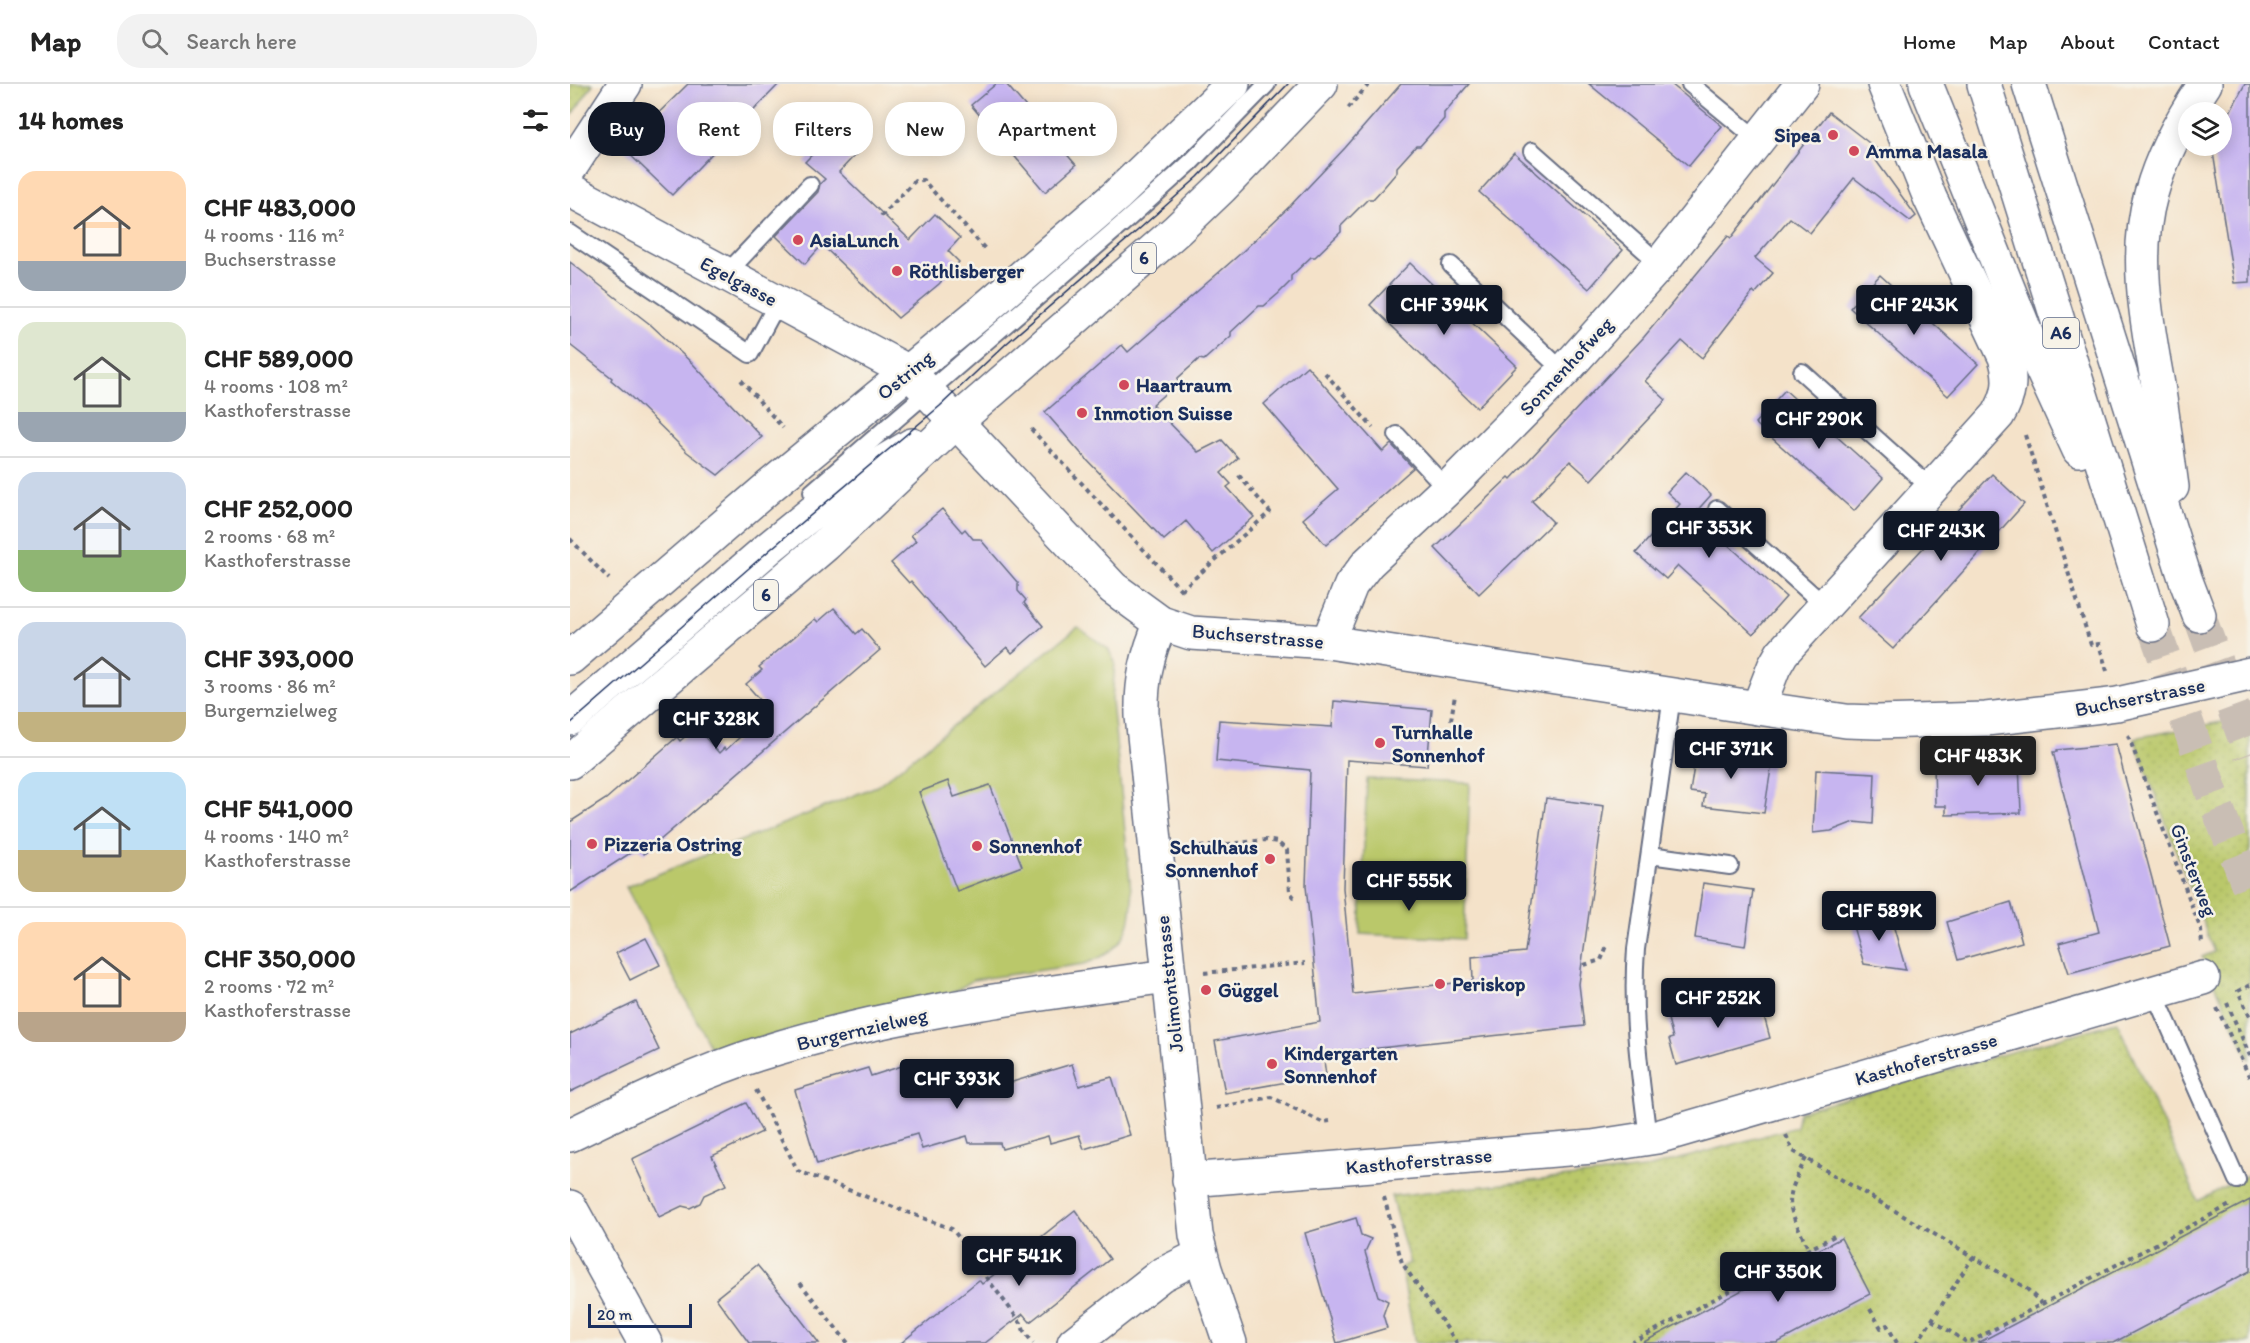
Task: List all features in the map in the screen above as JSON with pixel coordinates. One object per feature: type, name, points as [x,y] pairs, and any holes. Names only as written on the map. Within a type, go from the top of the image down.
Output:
[{"type":"main road","points":[[570,168],[625,84]]},
{"type":"main road","name":"Ostring","points":[[570,658],[770,486],[918,382],[980,313],[1116,196],[1233,84]]},
{"type":"main road","name":"6","points":[[570,762],[825,545],[956,422],[1177,230],[1221,188],[1321,84]]},
{"type":"main road","name":"Sonnenhofweg","points":[[1328,642],[1351,585],[1360,572],[1447,489],[1563,372],[1660,264],[1802,84]]},
{"type":"main road","points":[[1758,708],[1782,653],[1998,415],[2010,388],[2009,369],[2005,357],[1930,198],[1884,84]]},
{"type":"main road","points":[[1926,84],[2032,348],[2139,582]]},
{"type":"main road","name":"A6","points":[[1984,84],[2152,624]]},
{"type":"main road","name":"A6","points":[[2029,84],[2199,615]]},
{"type":"main road","points":[[2186,580],[2147,325],[2143,279],[2145,236],[2151,196],[2162,162],[2179,126],[2205,84]]},
{"type":"main road","name":"Egelgasse","points":[[570,189],[778,302],[918,382]]},
{"type":"main road","name":"Buchserstrasse","points":[[918,382],[1113,588],[1161,623],[1191,633],[1328,642],[1846,721],[1963,721],[2117,704],[2250,674]]},
{"type":"main road","name":"6","points":[[570,719],[770,547],[850,482],[906,448],[956,422]]},
{"type":"main road","name":"Jolimontstrasse","points":[[1161,623],[1147,655],[1141,699],[1189,1180],[1201,1255],[1230,1343]]},
{"type":"main road","name":"Burgernzielweg","points":[[570,1135],[644,1098],[741,1060],[852,1029],[948,1009],[1168,976]]},
{"type":"main road","name":"Kasthoferstrasse","points":[[1189,1180],[1592,1147],[1648,1138],[2154,992],[2208,989]]},
{"type":"main road","points":[[570,1207],[645,1343]]},
{"type":"main road","points":[[1074,1343],[1161,1275],[1201,1255]]},
{"type":"lane","points":[[570,702],[918,382],[1138,210],[1191,162],[1266,84]]},
{"type":"lane","points":[[1690,84],[1758,140]]},
{"type":"lane","points":[[1532,151],[1660,264]]},
{"type":"lane","points":[[726,274],[810,185]]},
{"type":"lane","points":[[570,233],[750,354],[778,302]]},
{"type":"lane","points":[[1450,265],[1563,372]]},
{"type":"lane","points":[[1802,372],[1931,488]]},
{"type":"lane","points":[[1397,435],[1447,489]]},
{"type":"lane","points":[[1717,509],[1824,605]]},
{"type":"lane","points":[[1648,1138],[1636,1034],[1634,975],[1672,696]]},
{"type":"lane","points":[[1650,855],[1730,866]]},
{"type":"lane","points":[[2154,992],[2237,1180]]},
{"type":"path","points":[[881,216],[915,181],[923,180],[987,251]]},
{"type":"path","points":[[750,354],[738,376],[783,428]]},
{"type":"path","points":[[1325,373],[1379,436],[1397,435]]},
{"type":"path","points":[[2010,388],[2091,645]]},
{"type":"path","points":[[1031,429],[1190,598]]},
{"type":"path","points":[[1181,590],[1270,512],[1236,472]]},
{"type":"path","points":[[570,539],[609,579]]},
{"type":"path","points":[[1450,720],[1456,688]]},
{"type":"path","name":"Ginsterweg","points":[[2129,738],[2201,930],[2203,940],[2199,963],[2208,989],[2250,1078]]},
{"type":"path","points":[[1182,849],[1265,840],[1276,842],[1287,850],[1290,892],[1294,897],[1298,897]]},
{"type":"path","points":[[1584,965],[1601,960],[1607,946]]},
{"type":"path","points":[[1209,973],[1305,963]]},
{"type":"path","points":[[2250,985],[2238,991],[2250,1017]]},
{"type":"path","points":[[2208,989],[2223,996],[2250,1056]]},
{"type":"path","points":[[741,1060],[798,1172],[952,1229],[983,1268],[986,1277],[1021,1323],[1033,1343]]},
{"type":"path","points":[[1242,1096],[1243,1102]]},
{"type":"path","points":[[1212,1109],[1271,1097],[1322,1122],[1330,1120]]},
{"type":"path","points":[[1785,1132],[1793,1151],[2026,1288],[2042,1304]]},
{"type":"path","points":[[1806,1158],[1792,1187],[1789,1204],[1809,1250]]},
{"type":"path","points":[[1382,1191],[1402,1263],[1457,1343]]},
{"type":"path","points":[[1932,1320],[1968,1343],[2236,1202]]},
{"type":"path","points":[[1631,1343],[1836,1235]]},
{"type":"path","points":[[1917,1343],[1973,1257]]},
{"type":"path","points":[[800,1283],[848,1343]]},
{"type":"path","points":[[1870,1309],[1881,1328],[1887,1325],[1897,1343]]},
{"type":"green space","points":[[570,84],[593,84],[570,118]]},
{"type":"green space","points":[[1078,627],[1108,649],[1115,662],[1112,701],[1132,901],[1129,924],[1120,942],[1105,954],[1084,964],[973,980],[956,991],[712,1050],[626,887],[877,786]]},
{"type":"green space","points":[[2250,717],[2250,1060],[2202,957],[2214,952],[2134,738]]},
{"type":"green space","points":[[1367,779],[1470,783],[1464,939],[1360,934]]},
{"type":"green space","points":[[2117,1022],[2198,1201],[2250,1174],[2250,1343],[1415,1343],[1401,1267],[1410,1264],[1391,1196],[1644,1169],[1796,1127],[1799,1112]]},
{"type":"building","points":[[688,84],[779,84],[761,103],[677,102],[677,156],[710,156],[672,195],[631,156],[665,156],[665,107]]},
{"type":"building","points":[[996,84],[1006,84],[1022,102],[977,102],[977,112],[971,105]]},
{"type":"building","points":[[1401,84],[1469,84],[1444,113],[1444,119],[1397,167],[1397,172],[1373,199],[1368,199],[1341,226],[1341,232],[1291,276],[1291,281],[1278,294],[1264,306],[1259,306],[1231,332],[1231,336],[1204,360],[1199,359],[1152,405],[1198,452],[1222,440],[1238,458],[1221,473],[1231,484],[1227,487],[1254,517],[1213,553],[1186,521],[1164,540],[1086,459],[1045,412],[1122,345],[1128,352],[1240,254],[1345,148]]},
{"type":"building","points":[[1589,84],[1671,84],[1722,126],[1689,166]]},
{"type":"building","points":[[2245,84],[2250,84],[2250,282],[2234,283],[2214,156],[2232,156],[2232,108]]},
{"type":"building","points":[[1829,112],[1877,149],[1872,155],[1916,216],[1910,221],[1854,178],[1810,233],[1790,218],[1755,258],[1773,273],[1755,294],[1753,292],[1702,358],[1682,341],[1645,381],[1666,400],[1591,480],[1570,461],[1532,501],[1553,522],[1479,594],[1435,548],[1509,477],[1511,479],[1644,337],[1728,236],[1731,238]]},
{"type":"building","points":[[1514,153],[1623,250],[1589,289],[1479,192]]},
{"type":"building","points":[[811,156],[854,156],[839,172],[910,240],[935,214],[960,238],[948,251],[959,262],[939,284],[898,318],[822,245],[805,264],[776,236],[818,192],[820,184],[825,179],[805,162]]},
{"type":"building","points":[[1014,156],[1068,156],[1076,165],[1045,192]]},
{"type":"building","points":[[570,262],[651,325],[693,364],[762,437],[718,475],[687,452],[611,380],[612,378],[570,345]]},
{"type":"building","points":[[1410,263],[1517,366],[1477,408],[1370,305]]},
{"type":"building","points":[[1880,275],[1978,364],[1948,396],[1850,308]]},
{"type":"building","points":[[1307,366],[1383,452],[1391,444],[1413,468],[1326,545],[1303,519],[1338,489],[1264,404]]},
{"type":"building","points":[[1785,390],[1883,478],[1854,511],[1755,423]]},
{"type":"building","points":[[1686,472],[1711,495],[1694,514],[1786,597],[1753,634],[1678,566],[1666,579],[1636,553],[1680,504],[1667,492]]},
{"type":"building","points":[[1992,474],[2024,504],[1893,649],[1858,618]]},
{"type":"building","points":[[942,509],[962,532],[965,529],[973,539],[980,539],[1018,583],[1018,591],[1026,600],[1024,603],[1043,626],[1012,653],[1007,647],[985,666],[911,581],[909,583],[891,563],[916,541],[911,535]]},
{"type":"building","points":[[834,608],[856,634],[862,629],[880,650],[644,854],[638,848],[570,892],[570,822],[606,799],[677,737],[680,741],[696,727],[719,753],[724,748],[726,750],[769,710],[746,684],[762,670],[759,667],[815,619],[818,622]]},
{"type":"building","points":[[1334,701],[1432,710],[1427,766],[1347,760],[1343,888],[1353,994],[1473,981],[1472,957],[1525,952],[1546,798],[1604,806],[1579,984],[1584,1026],[1323,1054],[1326,1075],[1225,1093],[1215,1041],[1320,1022],[1306,886],[1310,770],[1216,761],[1219,720],[1332,727]]},
{"type":"building","points":[[2116,744],[2170,946],[2069,973],[2059,943],[2099,932],[2053,752]]},
{"type":"building","points":[[1697,747],[1753,754],[1753,759],[1772,762],[1764,813],[1703,806],[1705,794],[1690,792]]},
{"type":"building","points":[[1962,753],[1975,762],[2019,762],[2021,813],[1946,815],[1946,806],[1935,806],[1934,763],[1952,763]]},
{"type":"building","points":[[1816,770],[1875,773],[1873,824],[1854,822],[1831,831],[1813,833]]},
{"type":"building","name":"Sonnenhof","points":[[948,781],[954,797],[990,785],[1022,866],[957,891],[919,792]]},
{"type":"building","points":[[1703,883],[1753,890],[1745,946],[1695,938]]},
{"type":"building","points":[[2011,902],[2022,942],[1958,960],[1947,922]]},
{"type":"building","points":[[1890,914],[1906,970],[1864,964],[1852,923]]},
{"type":"building","points":[[646,938],[660,965],[630,980],[616,953]]},
{"type":"building","points":[[1758,994],[1770,1038],[1676,1065],[1669,1039],[1673,1038],[1668,1019]]},
{"type":"building","points":[[636,1002],[659,1050],[570,1092],[570,1034]]},
{"type":"building","points":[[911,1063],[918,1085],[992,1063],[999,1086],[1072,1064],[1079,1086],[1112,1077],[1130,1135],[1084,1149],[1079,1135],[1050,1143],[1048,1136],[1002,1149],[1000,1143],[969,1143],[967,1136],[922,1149],[917,1134],[817,1164],[795,1090],[868,1068],[871,1076]]},
{"type":"building","points":[[746,1103],[762,1132],[712,1156],[726,1185],[704,1195],[700,1203],[690,1208],[682,1206],[659,1217],[632,1159]]},
{"type":"building","points":[[2250,1200],[2250,1271],[2113,1343],[1978,1343]]},
{"type":"building","points":[[1075,1210],[1110,1259],[1030,1322],[1023,1314],[985,1343],[901,1343],[979,1280],[982,1284]]},
{"type":"building","points":[[1356,1218],[1361,1235],[1371,1239],[1365,1252],[1378,1296],[1388,1301],[1383,1315],[1387,1328],[1337,1343],[1305,1233]]},
{"type":"building","points":[[1841,1238],[1870,1294],[1777,1343],[1642,1343]]},
{"type":"building","points":[[757,1265],[819,1343],[749,1343],[716,1298]]},
{"type":"tunnel","points":[[2199,615],[2250,754]]},
{"type":"tunnel","points":[[2153,625],[2217,807],[2250,891]]},
{"type":"tram line","points":[[570,724],[772,548],[940,406],[1007,343],[1198,177],[1288,84]]},
{"type":"place","name":"Sipea","points":[[1833,135]]},
{"type":"place","name":"Amma Masala","points":[[1854,151]]},
{"type":"place","name":"AsiaLunch","points":[[798,240]]},
{"type":"place","name":"Röthlisberger","points":[[897,271]]},
{"type":"place","name":"Haartraum","points":[[1124,385]]},
{"type":"place","name":"Inmotion Suisse","points":[[1082,413]]},
{"type":"place","name":"Turnhalle Sonnenhof","points":[[1380,743]]},
{"type":"place","name":"Pizzeria Ostring","points":[[592,844]]},
{"type":"place","name":"Sonnenhof","points":[[977,846]]},
{"type":"place","name":"Schulhaus Sonnenhof","points":[[1270,859]]},
{"type":"place","name":"Periskop","points":[[1440,984]]},
{"type":"place","name":"Güggel","points":[[1206,990]]},
{"type":"place","name":"Kindergarten Sonnenhof","points":[[1272,1064]]}]
